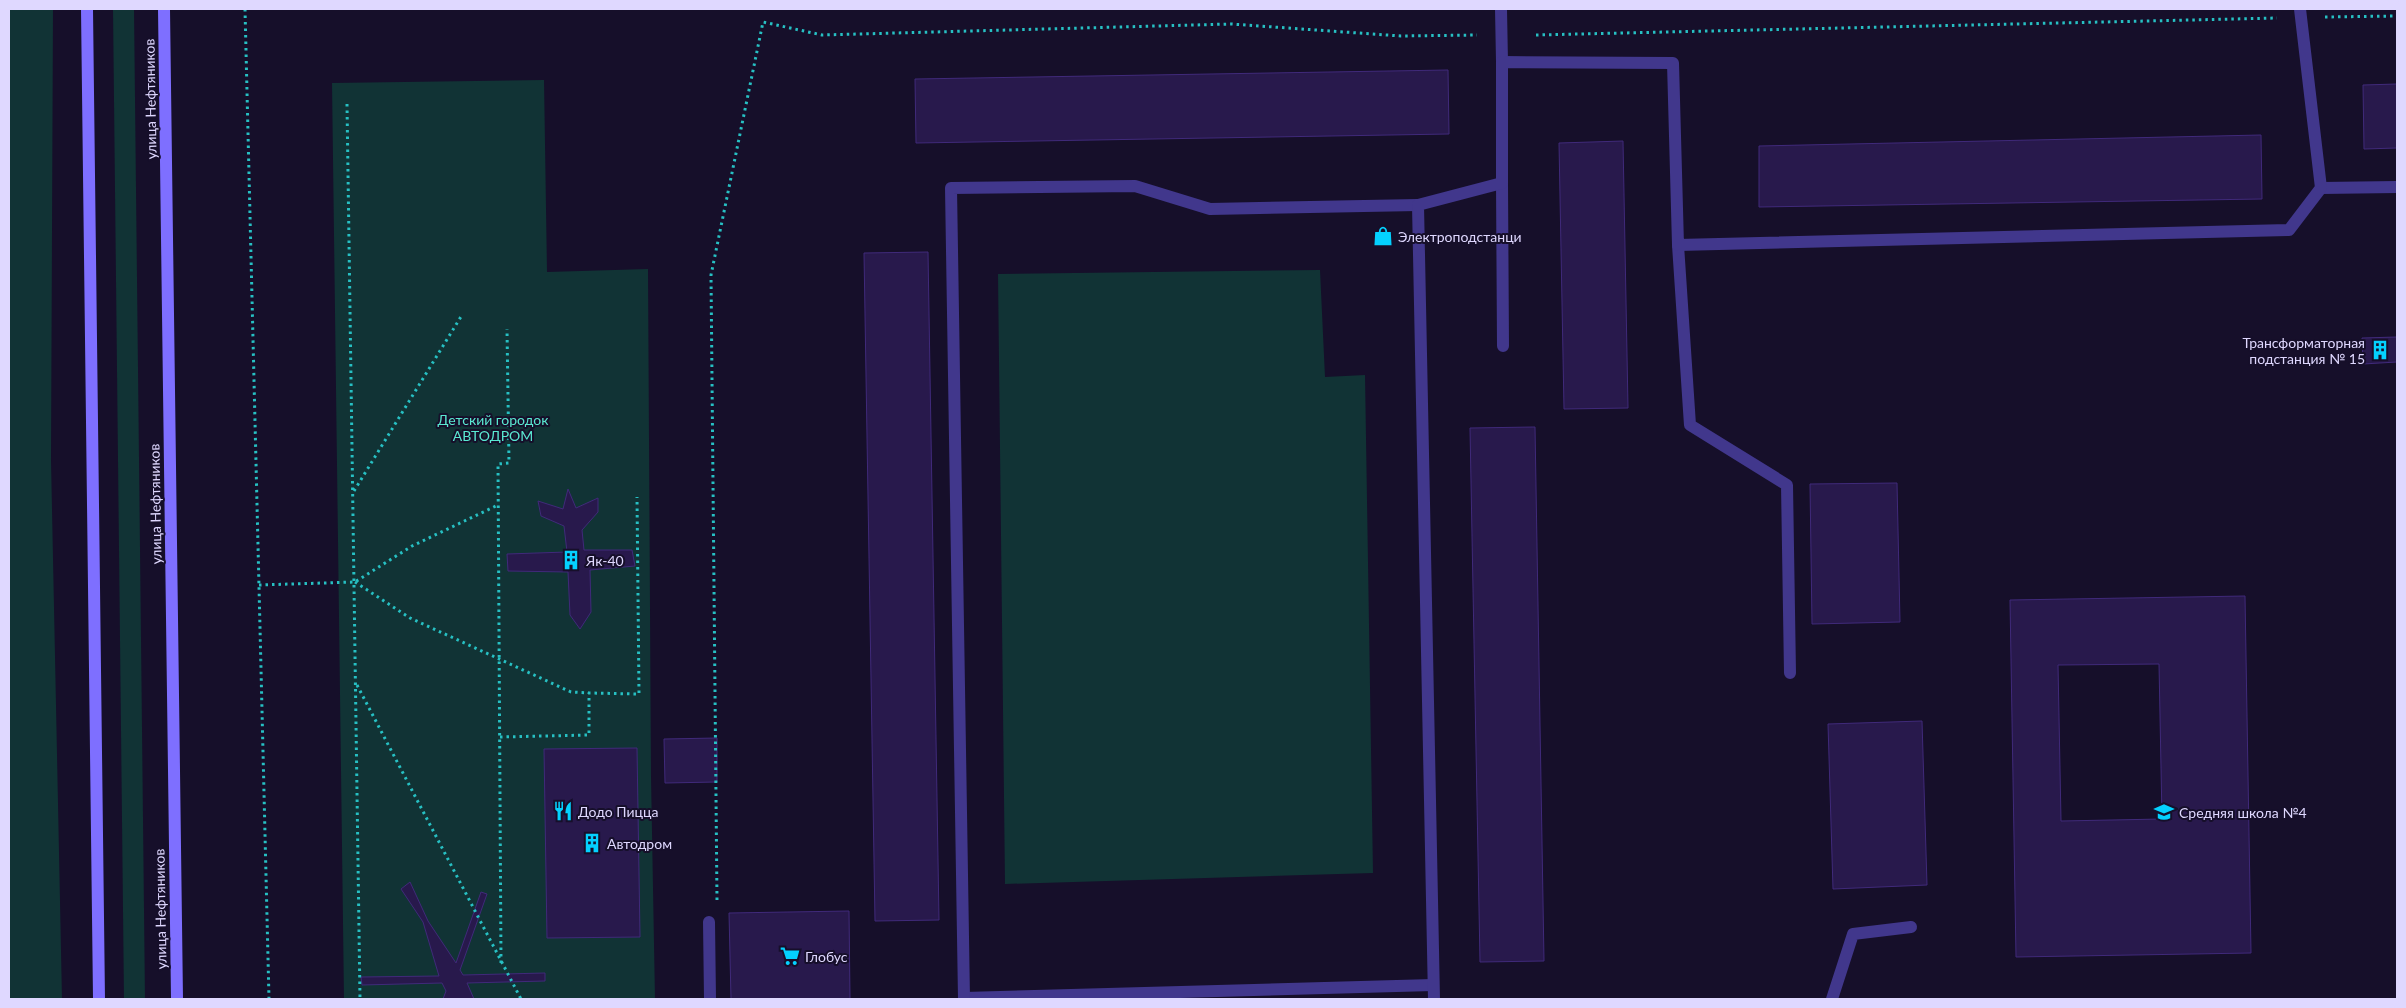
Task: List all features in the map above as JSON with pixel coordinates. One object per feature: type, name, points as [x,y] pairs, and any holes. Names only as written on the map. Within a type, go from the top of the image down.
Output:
[{"type":"main road","points":[[87,9],[99,999]]},
{"type":"main road","name":"улица Нефтяников","points":[[164,9],[177,999]]},
{"type":"lane","points":[[1501,9],[1504,346]]},
{"type":"lane","points":[[1678,245],[2289,230],[2321,188],[2300,13]]},
{"type":"lane","points":[[1502,62],[1673,63],[1678,245],[1690,425],[1787,485],[1790,673]]},
{"type":"lane","points":[[1433,985],[964,999],[951,188],[1135,186],[1210,209],[1418,204],[1502,184]]},
{"type":"lane","points":[[2321,188],[2397,187]]},
{"type":"lane","points":[[1418,204],[1434,999]]},
{"type":"lane","points":[[709,922],[710,999]]},
{"type":"lane","points":[[1832,999],[1853,934],[1911,928]]},
{"type":"path","points":[[245,9],[268,999]]},
{"type":"path","points":[[717,910],[711,275],[763,22],[822,35],[1231,24],[1401,36],[1502,35],[2300,13],[2397,16]]},
{"type":"path","points":[[347,104],[360,999]]},
{"type":"path","points":[[354,492],[462,315]]},
{"type":"path","points":[[501,963],[498,464],[509,463],[507,329]]},
{"type":"path","points":[[354,582],[410,618],[571,692],[638,694],[638,497]]},
{"type":"path","points":[[259,585],[354,582],[412,546],[498,505]]},
{"type":"path","points":[[356,684],[521,999]]},
{"type":"path","points":[[500,737],[589,735],[589,693]]},
{"type":"green space","points":[[9,9],[53,9],[51,460],[62,999],[9,999]]},
{"type":"green space","points":[[113,9],[134,9],[145,999],[124,999]]},
{"type":"green space","name":"Детский городок АВТОДРОМ","points":[[544,80],[547,272],[648,269],[651,776],[655,999],[344,999],[332,83]]},
{"type":"green space","points":[[1320,270],[1325,377],[1365,375],[1373,873],[1005,884],[998,274]]},
{"type":"building","points":[[1448,70],[1449,134],[916,143],[915,79]]},
{"type":"building","points":[[2397,84],[2397,148],[2364,149],[2363,85]]},
{"type":"building","points":[[2261,135],[2262,199],[1759,207],[1759,146]]},
{"type":"building","points":[[1623,141],[1628,408],[1564,409],[1559,143]]},
{"type":"building","points":[[928,252],[939,920],[875,921],[864,253]]},
{"type":"building","name":"Трансформаторная подстанция № 15","points":[[2397,337],[2397,362],[2363,364],[2362,338]]},
{"type":"building","points":[[1535,427],[1544,961],[1480,962],[1470,428]]},
{"type":"building","points":[[1897,483],[1900,622],[1812,624],[1810,484]]},
{"type":"building","name":"Як-40","points":[[568,489],[576,508],[598,498],[598,512],[582,530],[584,550],[632,550],[635,566],[590,570],[591,612],[580,629],[570,615],[568,572],[508,571],[507,554],[567,552],[564,526],[541,516],[538,501],[563,509]]},
{"type":"building","points":[[2245,596],[2251,953],[2016,957],[2010,600]],"holes":[[[2159,664],[2162,819],[2061,821],[2058,665]]]},
{"type":"building","points":[[1922,721],[1927,885],[1833,889],[1828,724]]},
{"type":"building","points":[[717,738],[717,782],[665,783],[664,739]]},
{"type":"building","name":"Автодром","points":[[637,748],[640,937],[547,938],[544,749]]},
{"type":"building","points":[[410,882],[428,921],[456,963],[481,892],[487,894],[460,970],[463,975],[545,973],[545,981],[467,983],[474,999],[443,999],[446,991],[442,983],[362,985],[361,977],[439,976],[423,922],[401,889]]},
{"type":"building","name":"Глобус","points":[[849,911],[850,999],[731,999],[729,913]]},
{"type":"place","name":"Электроподстанци","points":[[1383,236]]},
{"type":"place","name":"Трансформаторная подстанция № 15","points":[[2380,350]]},
{"type":"place","name":"Як-40","points":[[571,560]]},
{"type":"place","name":"Додо Пицца","points":[[563,811]]},
{"type":"place","name":"Средняя школа №4","points":[[2164,812]]},
{"type":"place","name":"Автодром","points":[[592,843]]},
{"type":"place","name":"Глобус","points":[[790,956]]}]
